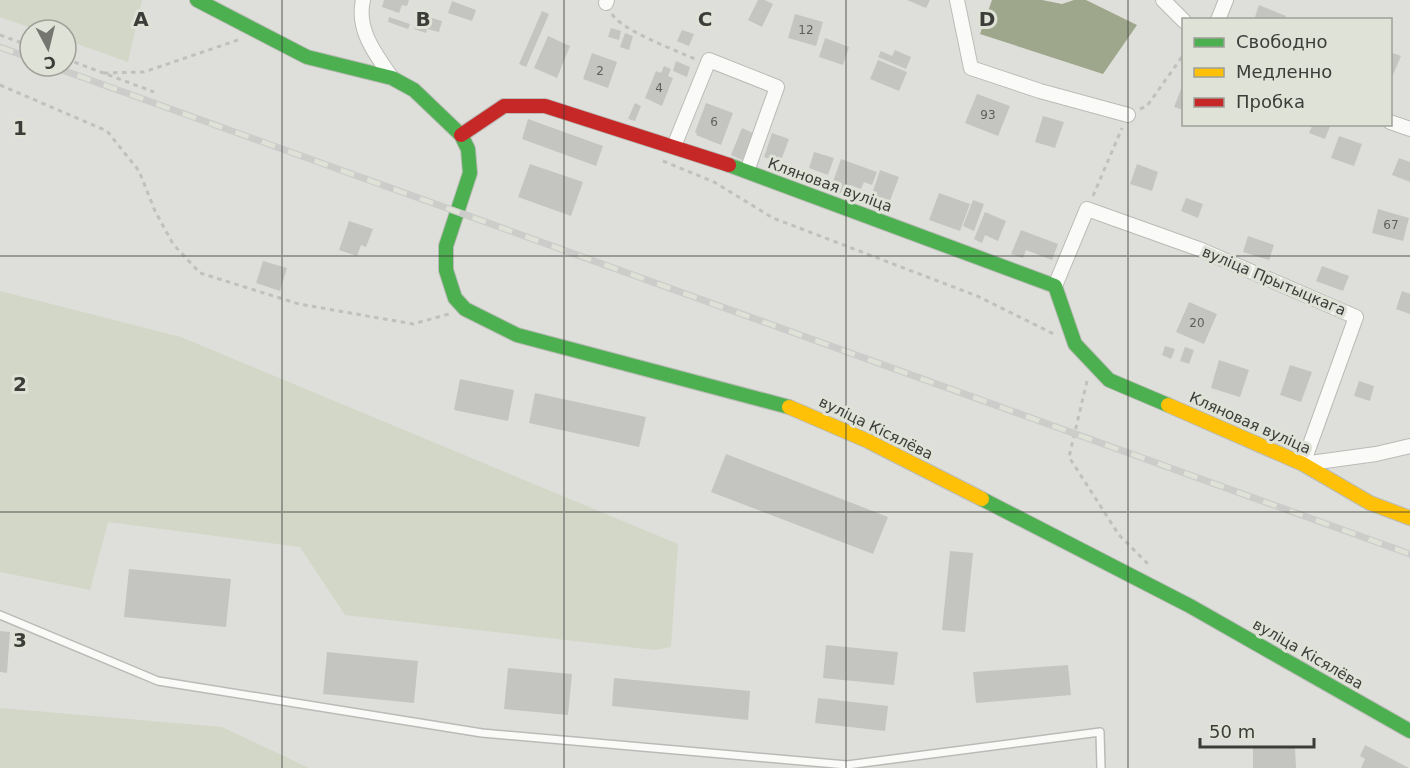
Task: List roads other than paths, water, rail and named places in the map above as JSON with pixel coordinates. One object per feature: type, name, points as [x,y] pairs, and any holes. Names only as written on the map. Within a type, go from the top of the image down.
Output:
[{"type":"street","points":[[197,0],[308,57],[392,78],[414,90],[461,135]]},
{"type":"street","points":[[363,0],[363,29],[374,53],[392,78]]},
{"type":"street","points":[[957,0],[971,68],[1040,91],[1128,115]]},
{"type":"street","points":[[1163,0],[1182,19]]},
{"type":"street","points":[[1219,18],[1226,0]]},
{"type":"street","points":[[674,146],[709,60],[777,87],[747,171]]},
{"type":"street","name":"Кляновая вуліца","points":[[461,135],[504,106],[545,106],[747,171],[1055,286],[1075,344],[1108,380],[1304,464],[1370,503],[1410,518]]},
{"type":"street","points":[[1392,123],[1410,129]]},
{"type":"street","name":"вуліца Кісялёва","points":[[461,135],[468,149],[470,173],[446,246],[446,270],[455,298],[465,309],[517,335],[795,408],[868,441],[1190,606],[1410,731]]},
{"type":"street","name":"вуліца Прытыцкага","points":[[1055,286],[1088,209],[1199,249],[1356,316],[1304,464]]},
{"type":"street","points":[[1304,464],[1376,454],[1410,446]]},
{"type":"lane","points":[[0,615],[158,681],[482,733],[847,765],[1100,732],[1101,768]]},
{"type":"railway","points":[[0,47],[18,54]]},
{"type":"railway","points":[[78,76],[1410,554]]}]
